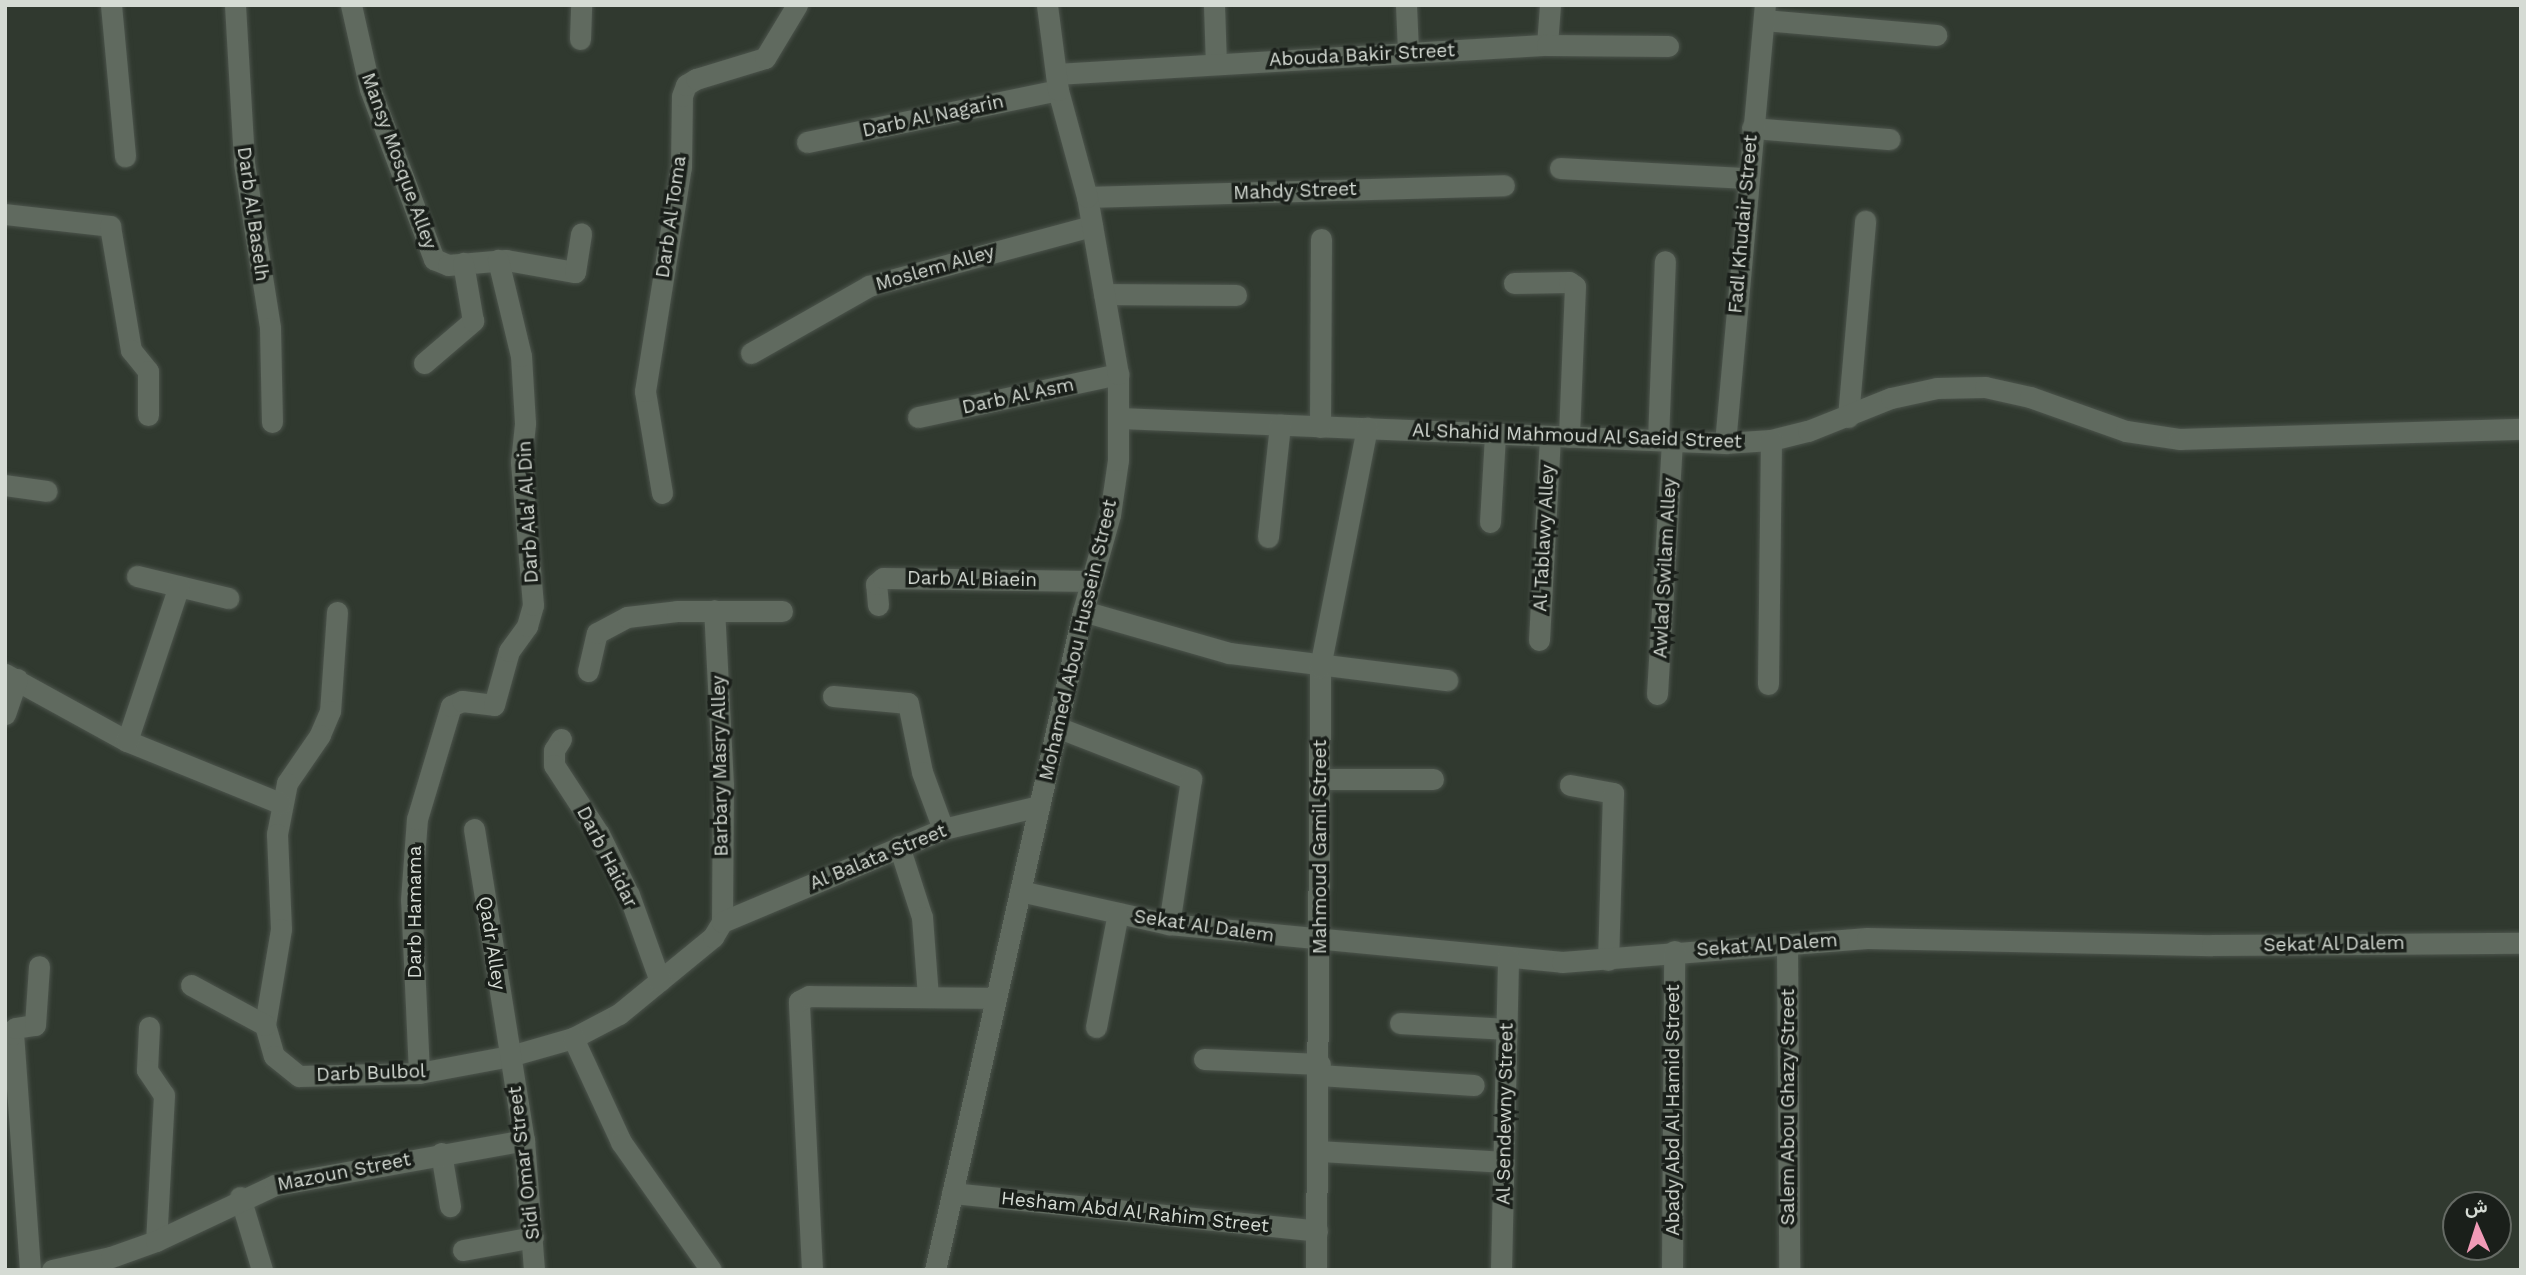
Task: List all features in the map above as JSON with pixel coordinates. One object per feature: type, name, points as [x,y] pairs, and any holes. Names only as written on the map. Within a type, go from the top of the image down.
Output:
[{"type":"street","points":[[111,5],[125,156]]},
{"type":"street","name":"Darb Al Baselh","points":[[235,5],[244,163],[270,328],[272,422]]},
{"type":"street","name":"Mansy Mosque Alley","points":[[351,5],[370,89],[425,241],[440,264],[498,260],[575,272],[581,233]]},
{"type":"street","points":[[580,39],[581,5]]},
{"type":"street","name":"Darb Al Toma","points":[[662,493],[645,391],[681,167],[682,96],[686,85],[696,79],[765,58],[797,5]]},
{"type":"street","name":"Mohamed Abou Hussein Street","points":[[935,1270],[1083,611],[1110,515],[1121,418],[1118,374],[1087,197],[1057,82],[1047,5]]},
{"type":"street","points":[[1214,5],[1216,64]]},
{"type":"street","points":[[1406,5],[1408,51]]},
{"type":"street","points":[[1547,45],[1550,5]]},
{"type":"street","points":[[1765,13],[1936,35]]},
{"type":"street","name":"Fadl Khudair Street","points":[[1725,443],[1746,178],[1765,13]]},
{"type":"street","name":"Abouda Bakir Street","points":[[1057,82],[1216,64],[1408,51],[1547,45],[1668,46]]},
{"type":"street","name":"Darb Al Nagarin","points":[[807,142],[1057,82]]},
{"type":"street","points":[[1752,128],[1890,139]]},
{"type":"street","points":[[1560,167],[1746,178]]},
{"type":"street","name":"Mahdy Street","points":[[1087,197],[1504,185]]},
{"type":"street","points":[[5,214],[110,226],[131,350],[148,371],[148,415]]},
{"type":"street","points":[[1848,417],[1865,221]]},
{"type":"street","name":"Moslem Alley","points":[[751,353],[869,286],[1092,226]]},
{"type":"street","points":[[1320,427],[1321,239]]},
{"type":"street","name":"Darb Ala' Al Din","points":[[448,712],[462,701],[494,705],[509,651],[527,626],[533,605],[521,462],[525,423],[521,356],[498,260]]},
{"type":"street","name":"Awlad Swilam Alley","points":[[1657,694],[1665,440],[1665,261]]},
{"type":"street","points":[[424,363],[472,321],[463,263]]},
{"type":"street","name":"Al Tablawy Alley","points":[[1514,283],[1569,282],[1575,286],[1539,640]]},
{"type":"street","points":[[1104,294],[1236,295]]},
{"type":"street","name":"Darb Al Asm","points":[[918,417],[1118,374]]},
{"type":"street","name":"Al Shahid Mahmoud Al Saeid Street","points":[[1121,418],[1725,443],[1771,440],[1848,417],[1891,398],[1937,388],[1985,387],[2030,397],[2126,431],[2180,439],[2521,429]]},
{"type":"street","points":[[1268,537],[1280,425]]},
{"type":"street","name":"Mahmoud Gamil Street","points":[[1316,1270],[1320,1070],[1320,667],[1367,428]]},
{"type":"street","points":[[1490,522],[1494,434]]},
{"type":"street","points":[[1768,684],[1771,440]]},
{"type":"street","points":[[5,485],[47,491]]},
{"type":"street","points":[[136,576],[228,598]]},
{"type":"street","name":"Darb Al Biaein","points":[[878,605],[876,584],[883,579],[1091,581]]},
{"type":"street","points":[[127,741],[179,586]]},
{"type":"street","points":[[588,671],[597,633],[608,624],[627,617],[714,610],[782,611]]},
{"type":"street","name":"Barbary Masry Alley","points":[[714,610],[722,751],[722,922]]},
{"type":"street","points":[[1083,611],[1229,653],[1320,667],[1447,680]]},
{"type":"street","name":"Darb Bulbol","points":[[337,612],[330,711],[280,803],[281,929],[265,1025],[274,1056],[299,1076],[419,1073],[510,1056],[573,1038],[619,1014],[707,944],[722,922]]},
{"type":"street","points":[[5,714],[11,677],[127,741],[280,803]]},
{"type":"street","points":[[833,696],[908,703],[922,772],[943,829]]},
{"type":"street","name":"Darb Hamama","points":[[419,1073],[411,859],[417,819],[448,712]]},
{"type":"street","points":[[1057,727],[1191,779],[1169,924]]},
{"type":"street","name":"Darb Haidar","points":[[561,738],[554,750],[554,765],[598,834],[629,895],[660,981]]},
{"type":"street","points":[[1320,779],[1433,779]]},
{"type":"street","points":[[1570,785],[1613,793],[1608,960]]},
{"type":"street","name":"Al Balata Street","points":[[722,922],[943,829],[1039,806]]},
{"type":"street","name":"Qadr Alley","points":[[474,829],[510,1056]]},
{"type":"street","points":[[899,846],[922,918],[928,997]]},
{"type":"street","name":"Sekat Al Dalem","points":[[1020,891],[1169,924],[1508,958],[1608,960],[1674,951],[1910,938],[2212,945],[2521,943]]},
{"type":"street","points":[[1096,1027],[1118,913]]},
{"type":"street","name":"Salem Abou Ghazy Street","points":[[1787,944],[1789,1270]]},
{"type":"street","name":"Abady Abd Al Hamid Street","points":[[1672,1270],[1674,951]]},
{"type":"street","name":"Al Sendewny Street","points":[[1501,1270],[1508,958]]},
{"type":"street","points":[[30,1270],[13,1034],[15,1028],[35,1025],[39,966]]},
{"type":"street","points":[[191,985],[265,1025]]},
{"type":"street","points":[[812,1270],[799,1001],[809,996],[996,998]]},
{"type":"street","points":[[1400,1023],[1507,1029]]},
{"type":"street","points":[[149,1027],[147,1070],[164,1094],[156,1241]]},
{"type":"street","points":[[573,1038],[621,1142],[711,1270]]},
{"type":"street","name":"Sidi Omar Street","points":[[510,1056],[524,1140],[534,1270]]},
{"type":"street","points":[[1205,1059],[1474,1085]]},
{"type":"street","name":"Mazoun Street","points":[[52,1270],[113,1264],[240,1197],[311,1175],[524,1140]]},
{"type":"street","points":[[1319,1151],[1504,1162]]},
{"type":"street","points":[[440,1153],[450,1206]]},
{"type":"street","name":"Hesham Abd Al Rahim Street","points":[[952,1194],[1317,1231]]},
{"type":"street","points":[[240,1197],[262,1270]]},
{"type":"street","points":[[463,1250],[533,1237]]}]
